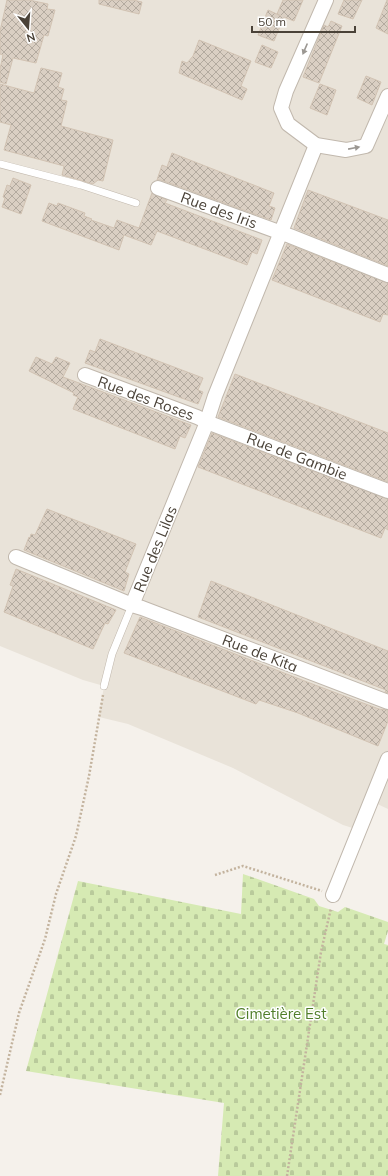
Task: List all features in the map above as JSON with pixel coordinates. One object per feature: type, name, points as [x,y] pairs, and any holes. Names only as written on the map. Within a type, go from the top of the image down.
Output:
[{"type":"street","points":[[326,0],[286,91],[281,108],[288,124],[316,145],[346,150],[366,146],[388,96]]},
{"type":"street","name":"Rue des Lilas","points":[[16,558],[132,605],[205,427],[206,421],[280,232],[316,145]]},
{"type":"street","name":"Rue des Iris","points":[[158,188],[280,232],[388,275]]},
{"type":"street","name":"Rue des Roses","points":[[85,375],[206,421]]},
{"type":"street","name":"Rue de Gambie","points":[[206,421],[388,491]]},
{"type":"street","name":"Rue de Kita","points":[[132,605],[388,702]]},
{"type":"street","points":[[333,895],[388,759]]},
{"type":"lane","points":[[0,164],[81,185],[136,203]]},
{"type":"lane","points":[[104,686],[112,654],[132,605]]},
{"type":"path","points":[[0,1095],[19,1013],[45,940],[56,894],[76,836],[89,776],[104,686]]},
{"type":"path","points":[[215,875],[243,866],[333,895],[321,952],[287,1176]]},
{"type":"shaded area","points":[[0,0],[388,0],[388,809],[371,801],[359,830],[343,825],[233,768],[128,724],[99,717],[104,686],[83,680],[0,646]]},
{"type":"green space","name":"Cimetière Est","points":[[243,874],[314,899],[319,906],[338,912],[345,907],[388,922],[388,931],[384,944],[388,945],[388,1176],[218,1176],[224,1103],[26,1071],[78,881],[241,914]]},
{"type":"building","points":[[7,0],[29,0],[48,4],[47,9],[55,10],[48,36],[44,35],[36,63],[13,58],[6,84],[0,82],[0,69],[3,55],[0,54],[0,31]]},
{"type":"building","points":[[99,0],[133,0],[142,2],[139,14],[99,4]]},
{"type":"building","points":[[283,0],[303,0],[294,21],[284,17],[274,41],[258,35],[268,10],[281,16],[277,14]]},
{"type":"building","points":[[344,0],[362,0],[353,19],[338,14]]},
{"type":"building","points":[[388,0],[388,34],[376,28]]},
{"type":"building","points":[[331,21],[342,26],[319,83],[303,77],[324,25],[328,27]]},
{"type":"building","points":[[199,40],[251,61],[241,86],[247,89],[242,100],[179,73],[182,61],[187,63],[193,56]]},
{"type":"building","points":[[262,45],[278,52],[271,68],[255,62]]},
{"type":"building","points":[[41,68],[62,73],[58,87],[64,89],[61,100],[67,101],[61,126],[113,140],[103,181],[98,180],[93,184],[62,175],[64,166],[4,150],[11,125],[0,122],[0,84],[34,93]]},
{"type":"building","points":[[366,76],[381,82],[372,105],[357,98]]},
{"type":"building","points":[[320,84],[336,90],[327,115],[310,108]]},
{"type":"building","points":[[172,153],[274,193],[269,206],[275,208],[271,220],[161,180],[157,180],[162,165],[167,167]]},
{"type":"building","points":[[13,178],[31,185],[21,214],[2,207],[5,198],[3,197],[7,185],[10,186]]},
{"type":"building","points":[[308,190],[388,220],[388,266],[294,228]]},
{"type":"building","points":[[152,193],[167,200],[165,203],[262,240],[257,254],[252,252],[247,265],[157,231],[151,245],[124,235],[119,250],[42,221],[49,203],[57,206],[58,203],[85,213],[84,216],[92,219],[91,220],[114,228],[117,220],[139,228]]},
{"type":"building","points":[[287,244],[388,283],[388,315],[383,314],[380,322],[272,280]]},
{"type":"building","points":[[100,339],[203,378],[198,390],[203,392],[198,404],[85,363],[90,350],[95,352]]},
{"type":"building","points":[[36,357],[52,364],[56,357],[70,363],[63,377],[191,425],[185,438],[180,436],[175,449],[73,409],[78,397],[73,395],[74,393],[29,371]]},
{"type":"building","points":[[235,374],[388,433],[388,482],[218,417]]},
{"type":"building","points":[[212,433],[388,499],[388,530],[385,528],[381,538],[198,467]]},
{"type":"building","points":[[47,509],[136,544],[125,572],[129,574],[124,591],[24,550],[31,534],[35,535]]},
{"type":"building","points":[[16,569],[116,610],[108,624],[105,623],[93,649],[4,612],[13,586],[10,585]]},
{"type":"building","points":[[211,581],[388,651],[388,693],[385,692],[386,690],[198,617]]},
{"type":"building","points":[[140,617],[379,709],[388,710],[388,721],[378,746],[298,713],[259,700],[256,704],[124,653]]}]
